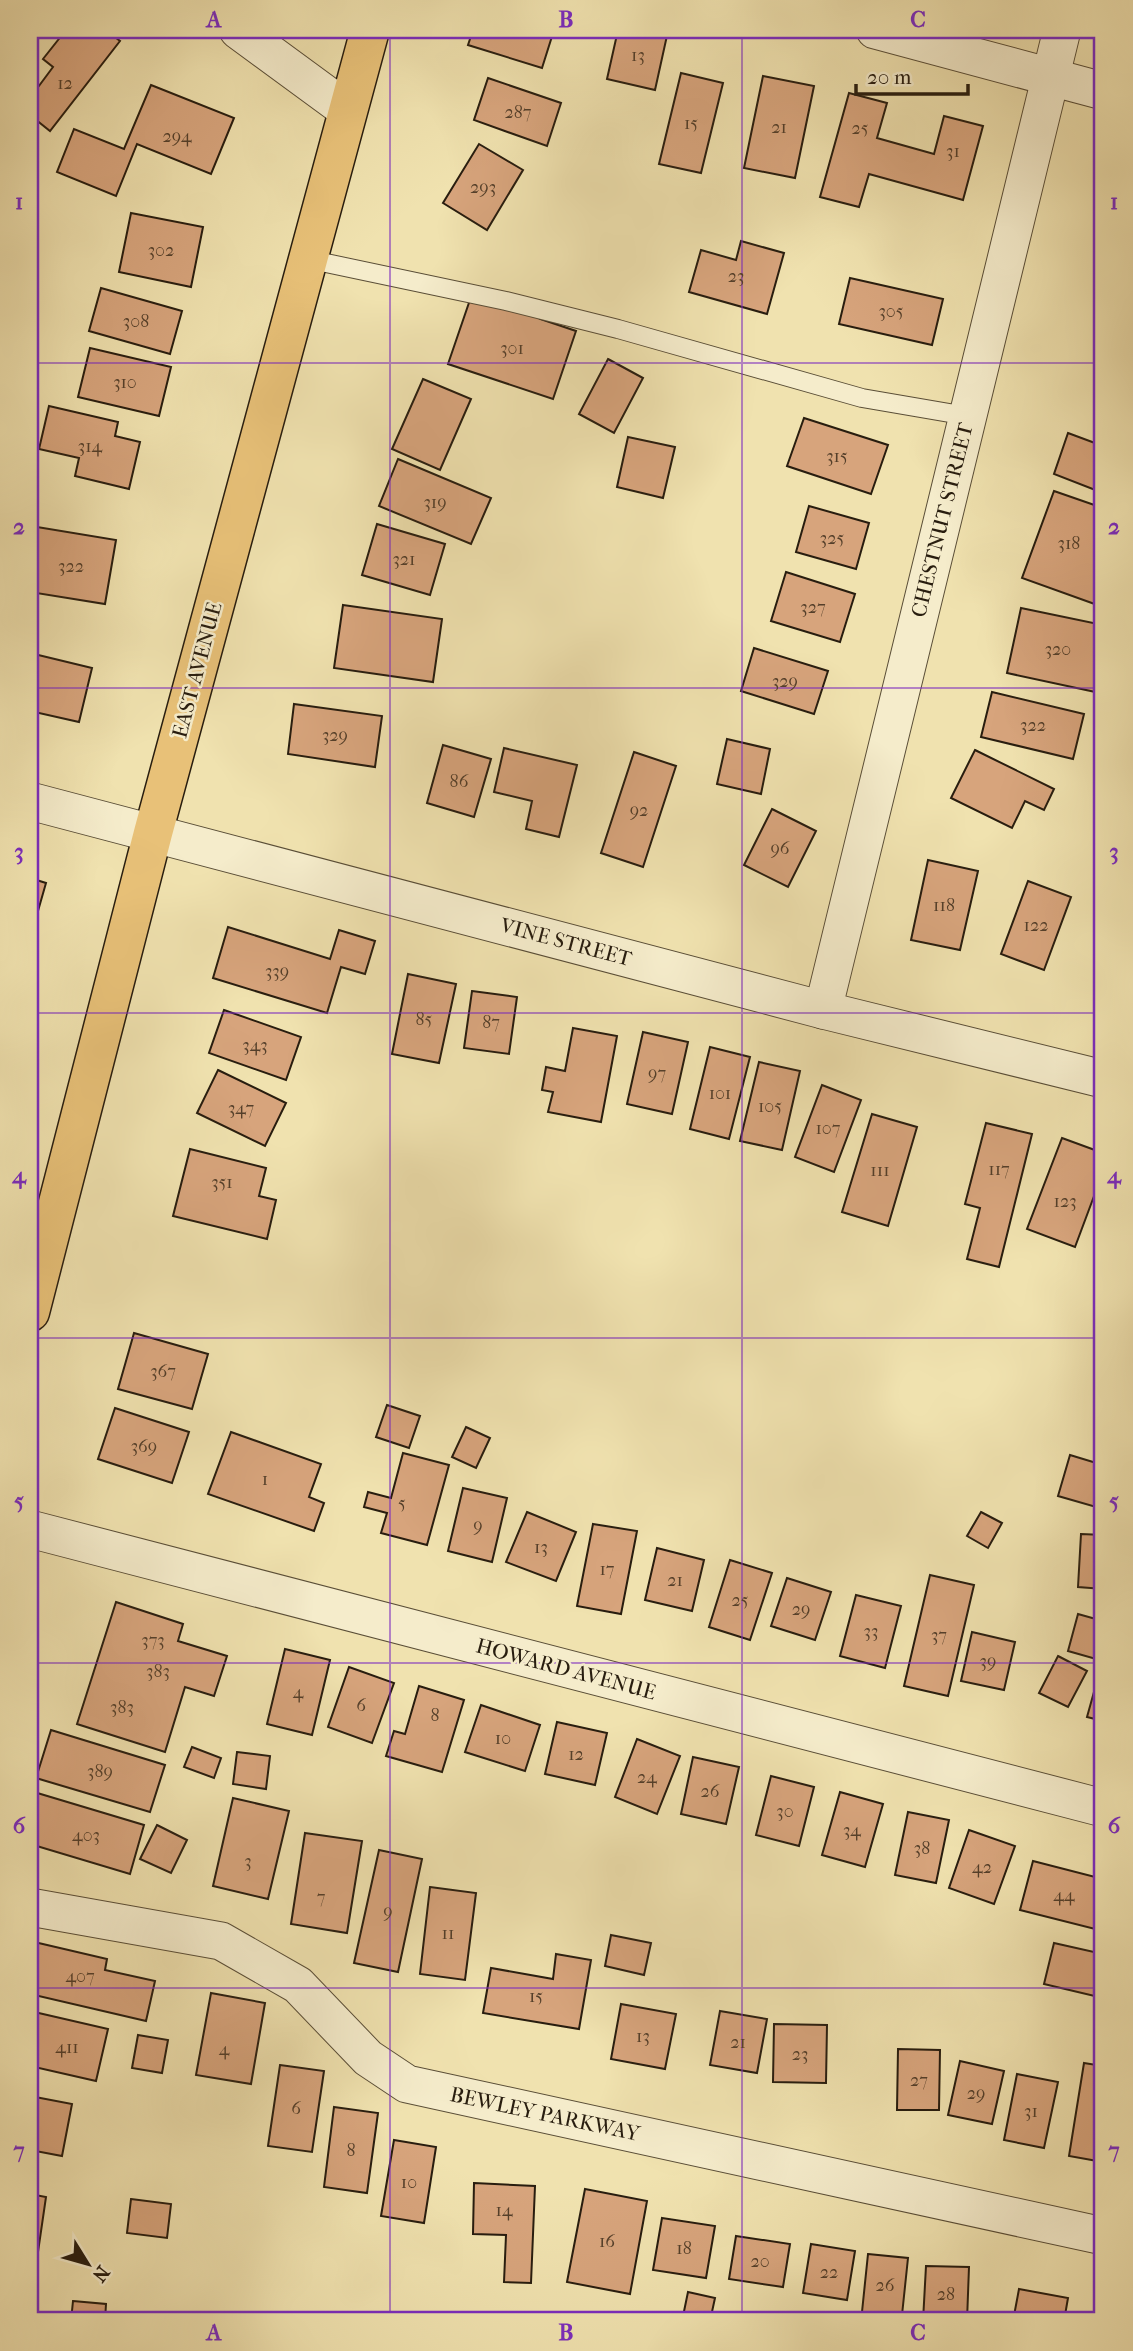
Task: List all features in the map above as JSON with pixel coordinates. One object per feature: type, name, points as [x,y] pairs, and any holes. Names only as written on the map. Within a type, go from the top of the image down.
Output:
[{"type":"highway","name":"EAST AVENUE","points":[[30,1312],[153,833],[370,30]]},
{"type":"street","points":[[238,30],[347,110]]},
{"type":"street","points":[[875,30],[1103,91]]},
{"type":"street","name":"CHESTNUT STREET","points":[[823,1010],[1062,30]]},
{"type":"street","name":"VINE STREET","points":[[30,802],[823,1010],[1103,1079]]},
{"type":"street","name":"HOWARD AVENUE","points":[[30,1529],[1103,1808]]},
{"type":"street","name":"BEWLEY PARKWAY","points":[[30,1906],[221,1941],[298,1985],[368,2058],[407,2084],[1103,2236]]},
{"type":"lane","points":[[307,259],[506,301],[618,329],[862,398],[967,416]]},
{"type":"building","points":[[66,30],[106,30],[120,41],[50,131],[30,115],[30,98],[53,67],[43,59]]},
{"type":"building","points":[[473,30],[554,30],[542,68],[468,45]]},
{"type":"building","points":[[618,30],[668,31],[655,90],[607,79]]},
{"type":"building","points":[[681,73],[723,83],[701,173],[659,164]]},
{"type":"building","points":[[763,76],[814,86],[795,178],[744,168]]},
{"type":"building","points":[[488,78],[561,103],[547,146],[474,120]]},
{"type":"building","points":[[151,85],[234,118],[211,174],[137,144],[116,196],[57,172],[74,129],[124,149]]},
{"type":"building","points":[[849,93],[887,103],[877,138],[934,154],[944,116],[983,126],[963,200],[869,174],[859,207],[820,197]]},
{"type":"building","points":[[479,144],[523,170],[487,230],[443,203]]},
{"type":"building","points":[[131,213],[203,227],[191,287],[119,272]]},
{"type":"building","points":[[741,241],[784,253],[767,314],[689,292],[701,250],[736,260]]},
{"type":"building","points":[[850,278],[943,299],[932,345],[839,324]]},
{"type":"building","points":[[101,288],[182,311],[170,354],[89,331]]},
{"type":"building","points":[[473,291],[542,314],[540,319],[576,331],[553,399],[448,364]]},
{"type":"building","points":[[90,348],[171,367],[159,416],[78,397]]},
{"type":"building","points":[[608,359],[643,378],[614,433],[579,414]]},
{"type":"building","points":[[423,379],[471,399],[440,470],[392,449]]},
{"type":"building","points":[[49,406],[118,422],[115,436],[140,442],[129,489],[75,476],[79,458],[39,449]]},
{"type":"building","points":[[804,418],[888,445],[871,494],[787,466]]},
{"type":"building","points":[[1068,433],[1103,446],[1103,493],[1054,474]]},
{"type":"building","points":[[628,437],[675,447],[663,498],[617,487]]},
{"type":"building","points":[[398,459],[491,498],[471,544],[379,506]]},
{"type":"building","points":[[1054,491],[1103,508],[1103,607],[1022,578]]},
{"type":"building","points":[[809,506],[869,523],[856,569],[796,552]]},
{"type":"building","points":[[377,524],[445,544],[430,595],[362,575]]},
{"type":"building","points":[[31,526],[116,540],[105,604],[30,592]]},
{"type":"building","points":[[786,572],[855,594],[840,642],[771,621]]},
{"type":"building","points":[[343,605],[442,619],[433,682],[334,668]]},
{"type":"building","points":[[1021,608],[1103,625],[1103,676],[1100,693],[1007,673]]},
{"type":"building","points":[[754,648],[828,671],[814,714],[741,691]]},
{"type":"building","points":[[30,653],[92,668],[79,722],[30,711]]},
{"type":"building","points":[[992,692],[1084,714],[1073,759],[981,737]]},
{"type":"building","points":[[294,704],[382,716],[375,767],[288,754]]},
{"type":"building","points":[[727,739],[770,749],[761,794],[717,784]]},
{"type":"building","points":[[443,745],[491,759],[474,817],[427,803]]},
{"type":"building","points":[[504,748],[577,765],[559,837],[526,829],[532,801],[494,792]]},
{"type":"building","points":[[975,750],[1054,789],[1044,810],[1025,801],[1012,828],[951,798]]},
{"type":"building","points":[[634,752],[676,766],[643,867],[601,853]]},
{"type":"building","points":[[772,809],[816,831],[788,887],[744,865]]},
{"type":"building","points":[[928,860],[978,871],[960,950],[911,940]]},
{"type":"building","points":[[30,878],[46,883],[30,939]]},
{"type":"building","points":[[1028,881],[1071,897],[1044,970],[1001,954]]},
{"type":"building","points":[[228,927],[330,959],[339,930],[375,941],[365,974],[341,967],[327,1013],[213,978]]},
{"type":"building","points":[[408,974],[456,984],[439,1063],[392,1054]]},
{"type":"building","points":[[472,991],[517,997],[509,1054],[464,1048]]},
{"type":"building","points":[[224,1010],[301,1037],[286,1080],[209,1053]]},
{"type":"building","points":[[573,1028],[617,1036],[601,1122],[548,1112],[553,1092],[542,1090],[546,1067],[565,1071]]},
{"type":"building","points":[[643,1032],[688,1042],[672,1114],[627,1104]]},
{"type":"building","points":[[710,1047],[750,1057],[729,1139],[690,1129]]},
{"type":"building","points":[[759,1062],[800,1071],[782,1150],[740,1141]]},
{"type":"building","points":[[218,1070],[286,1103],[265,1146],[197,1113]]},
{"type":"building","points":[[822,1085],[861,1100],[834,1172],[795,1157]]},
{"type":"building","points":[[872,1114],[917,1127],[888,1226],[842,1212]]},
{"type":"building","points":[[986,1123],[1032,1134],[999,1267],[967,1259],[980,1208],[965,1204]]},
{"type":"building","points":[[1062,1138],[1103,1153],[1103,1172],[1075,1247],[1027,1229]]},
{"type":"building","points":[[190,1149],[266,1168],[259,1196],[276,1200],[267,1239],[173,1216]]},
{"type":"building","points":[[1103,1229],[1103,1256],[1095,1254]]},
{"type":"building","points":[[134,1333],[208,1354],[192,1409],[118,1389]]},
{"type":"building","points":[[387,1405],[420,1416],[409,1448],[376,1437]]},
{"type":"building","points":[[115,1408],[189,1432],[172,1483],[98,1459]]},
{"type":"building","points":[[466,1427],[490,1438],[476,1468],[452,1457]]},
{"type":"building","points":[[231,1432],[321,1464],[309,1497],[324,1503],[314,1531],[208,1494]]},
{"type":"building","points":[[403,1453],[449,1465],[427,1545],[381,1533],[387,1513],[364,1507],[368,1492],[391,1498]]},
{"type":"building","points":[[1070,1455],[1103,1465],[1103,1509],[1058,1496]]},
{"type":"building","points":[[463,1488],[507,1498],[492,1562],[448,1551]]},
{"type":"building","points":[[527,1512],[576,1532],[556,1581],[506,1562]]},
{"type":"building","points":[[981,1512],[1002,1523],[988,1548],[967,1536]]},
{"type":"building","points":[[593,1524],[637,1531],[621,1614],[577,1606]]},
{"type":"building","points":[[1081,1534],[1103,1535],[1103,1589],[1078,1587]]},
{"type":"building","points":[[657,1548],[704,1560],[692,1611],[645,1600]]},
{"type":"building","points":[[730,1560],[772,1573],[750,1640],[709,1627]]},
{"type":"building","points":[[930,1575],[974,1585],[948,1696],[904,1686]]},
{"type":"building","points":[[787,1578],[831,1592],[815,1640],[771,1626]]},
{"type":"building","points":[[856,1595],[901,1606],[885,1668],[840,1656]]},
{"type":"building","points":[[116,1602],[183,1624],[178,1641],[227,1656],[214,1696],[185,1687],[165,1752],[77,1724]]},
{"type":"building","points":[[1078,1614],[1103,1621],[1103,1661],[1068,1651]]},
{"type":"building","points":[[972,1632],[1015,1642],[1004,1690],[961,1681]]},
{"type":"building","points":[[285,1649],[330,1660],[312,1735],[267,1724]]},
{"type":"building","points":[[1058,1656],[1087,1671],[1068,1707],[1039,1693]]},
{"type":"building","points":[[349,1667],[394,1683],[372,1743],[328,1727]]},
{"type":"building","points":[[1099,1674],[1103,1675],[1103,1721],[1087,1717]]},
{"type":"building","points":[[419,1686],[464,1700],[442,1772],[386,1756],[394,1731],[405,1734]]},
{"type":"building","points":[[481,1705],[540,1725],[525,1771],[465,1752]]},
{"type":"building","points":[[557,1722],[607,1733],[595,1785],[545,1774]]},
{"type":"building","points":[[51,1730],[165,1765],[150,1812],[36,1778]]},
{"type":"building","points":[[637,1739],[680,1756],[657,1814],[615,1797]]},
{"type":"building","points":[[192,1747],[221,1758],[214,1778],[184,1767]]},
{"type":"building","points":[[237,1752],[270,1756],[266,1789],[233,1784]]},
{"type":"building","points":[[693,1757],[739,1767],[726,1824],[681,1814]]},
{"type":"building","points":[[771,1776],[814,1787],[799,1846],[756,1835]]},
{"type":"building","points":[[34,1792],[144,1825],[130,1874],[30,1844],[30,1808]]},
{"type":"building","points":[[840,1792],[883,1804],[865,1867],[822,1855]]},
{"type":"building","points":[[233,1798],[289,1811],[268,1899],[213,1886]]},
{"type":"building","points":[[908,1812],[949,1820],[936,1883],[895,1875]]},
{"type":"building","points":[[157,1825],[187,1840],[171,1873],[140,1859]]},
{"type":"building","points":[[969,1830],[1015,1846],[994,1904],[949,1888]]},
{"type":"building","points":[[305,1833],[362,1841],[347,1933],[291,1924]]},
{"type":"building","points":[[379,1850],[422,1859],[398,1972],[354,1963]]},
{"type":"building","points":[[1033,1861],[1103,1879],[1103,1931],[1020,1910]]},
{"type":"building","points":[[430,1887],[476,1893],[465,1980],[420,1974]]},
{"type":"building","points":[[611,1935],[651,1943],[644,1975],[605,1966]]},
{"type":"building","points":[[30,1941],[107,1959],[105,1970],[155,1981],[146,2021],[30,1994]]},
{"type":"building","points":[[1054,1943],[1103,1954],[1103,1998],[1044,1984]]},
{"type":"building","points":[[556,1954],[591,1960],[579,2029],[483,2013],[491,1968],[553,1979]]},
{"type":"building","points":[[211,1993],[265,2003],[251,2084],[196,2075]]},
{"type":"building","points":[[621,2004],[676,2014],[665,2069],[611,2059]]},
{"type":"building","points":[[30,2011],[108,2029],[96,2081],[30,2066]]},
{"type":"building","points":[[720,2011],[767,2019],[757,2073],[710,2065]]},
{"type":"building","points":[[774,2024],[827,2025],[826,2083],[773,2082]]},
{"type":"building","points":[[138,2035],[168,2040],[162,2073],[132,2068]]},
{"type":"building","points":[[898,2049],[940,2050],[939,2110],[897,2110]]},
{"type":"building","points":[[960,2061],[1004,2071],[992,2124],[948,2115]]},
{"type":"building","points":[[1084,2063],[1103,2066],[1103,2162],[1069,2156]]},
{"type":"building","points":[[280,2065],[324,2071],[312,2152],[268,2146]]},
{"type":"building","points":[[1017,2074],[1058,2082],[1044,2148],[1004,2140]]},
{"type":"building","points":[[30,2096],[72,2104],[62,2156],[30,2150]]},
{"type":"building","points":[[334,2107],[378,2113],[367,2193],[324,2187]]},
{"type":"building","points":[[394,2140],[436,2147],[424,2223],[381,2216]]},
{"type":"building","points":[[474,2183],[535,2186],[531,2283],[504,2282],[506,2235],[473,2234]]},
{"type":"building","points":[[585,2189],[647,2201],[630,2294],[567,2282]]},
{"type":"building","points":[[30,2194],[46,2197],[38,2252],[30,2251]]},
{"type":"building","points":[[131,2199],[171,2204],[167,2238],[127,2233]]},
{"type":"building","points":[[662,2218],[715,2226],[706,2278],[653,2270]]},
{"type":"building","points":[[736,2236],[790,2244],[783,2287],[729,2279]]},
{"type":"building","points":[[811,2244],[855,2251],[847,2300],[803,2293]]},
{"type":"building","points":[[868,2254],[908,2258],[902,2315],[862,2312]]},
{"type":"building","points":[[926,2266],[969,2267],[967,2321],[923,2321]]},
{"type":"building","points":[[1019,2289],[1068,2298],[1064,2321],[1013,2321]]},
{"type":"building","points":[[688,2292],[715,2298],[710,2321],[682,2321]]},
{"type":"building","points":[[73,2301],[106,2304],[105,2321],[71,2321]]}]
